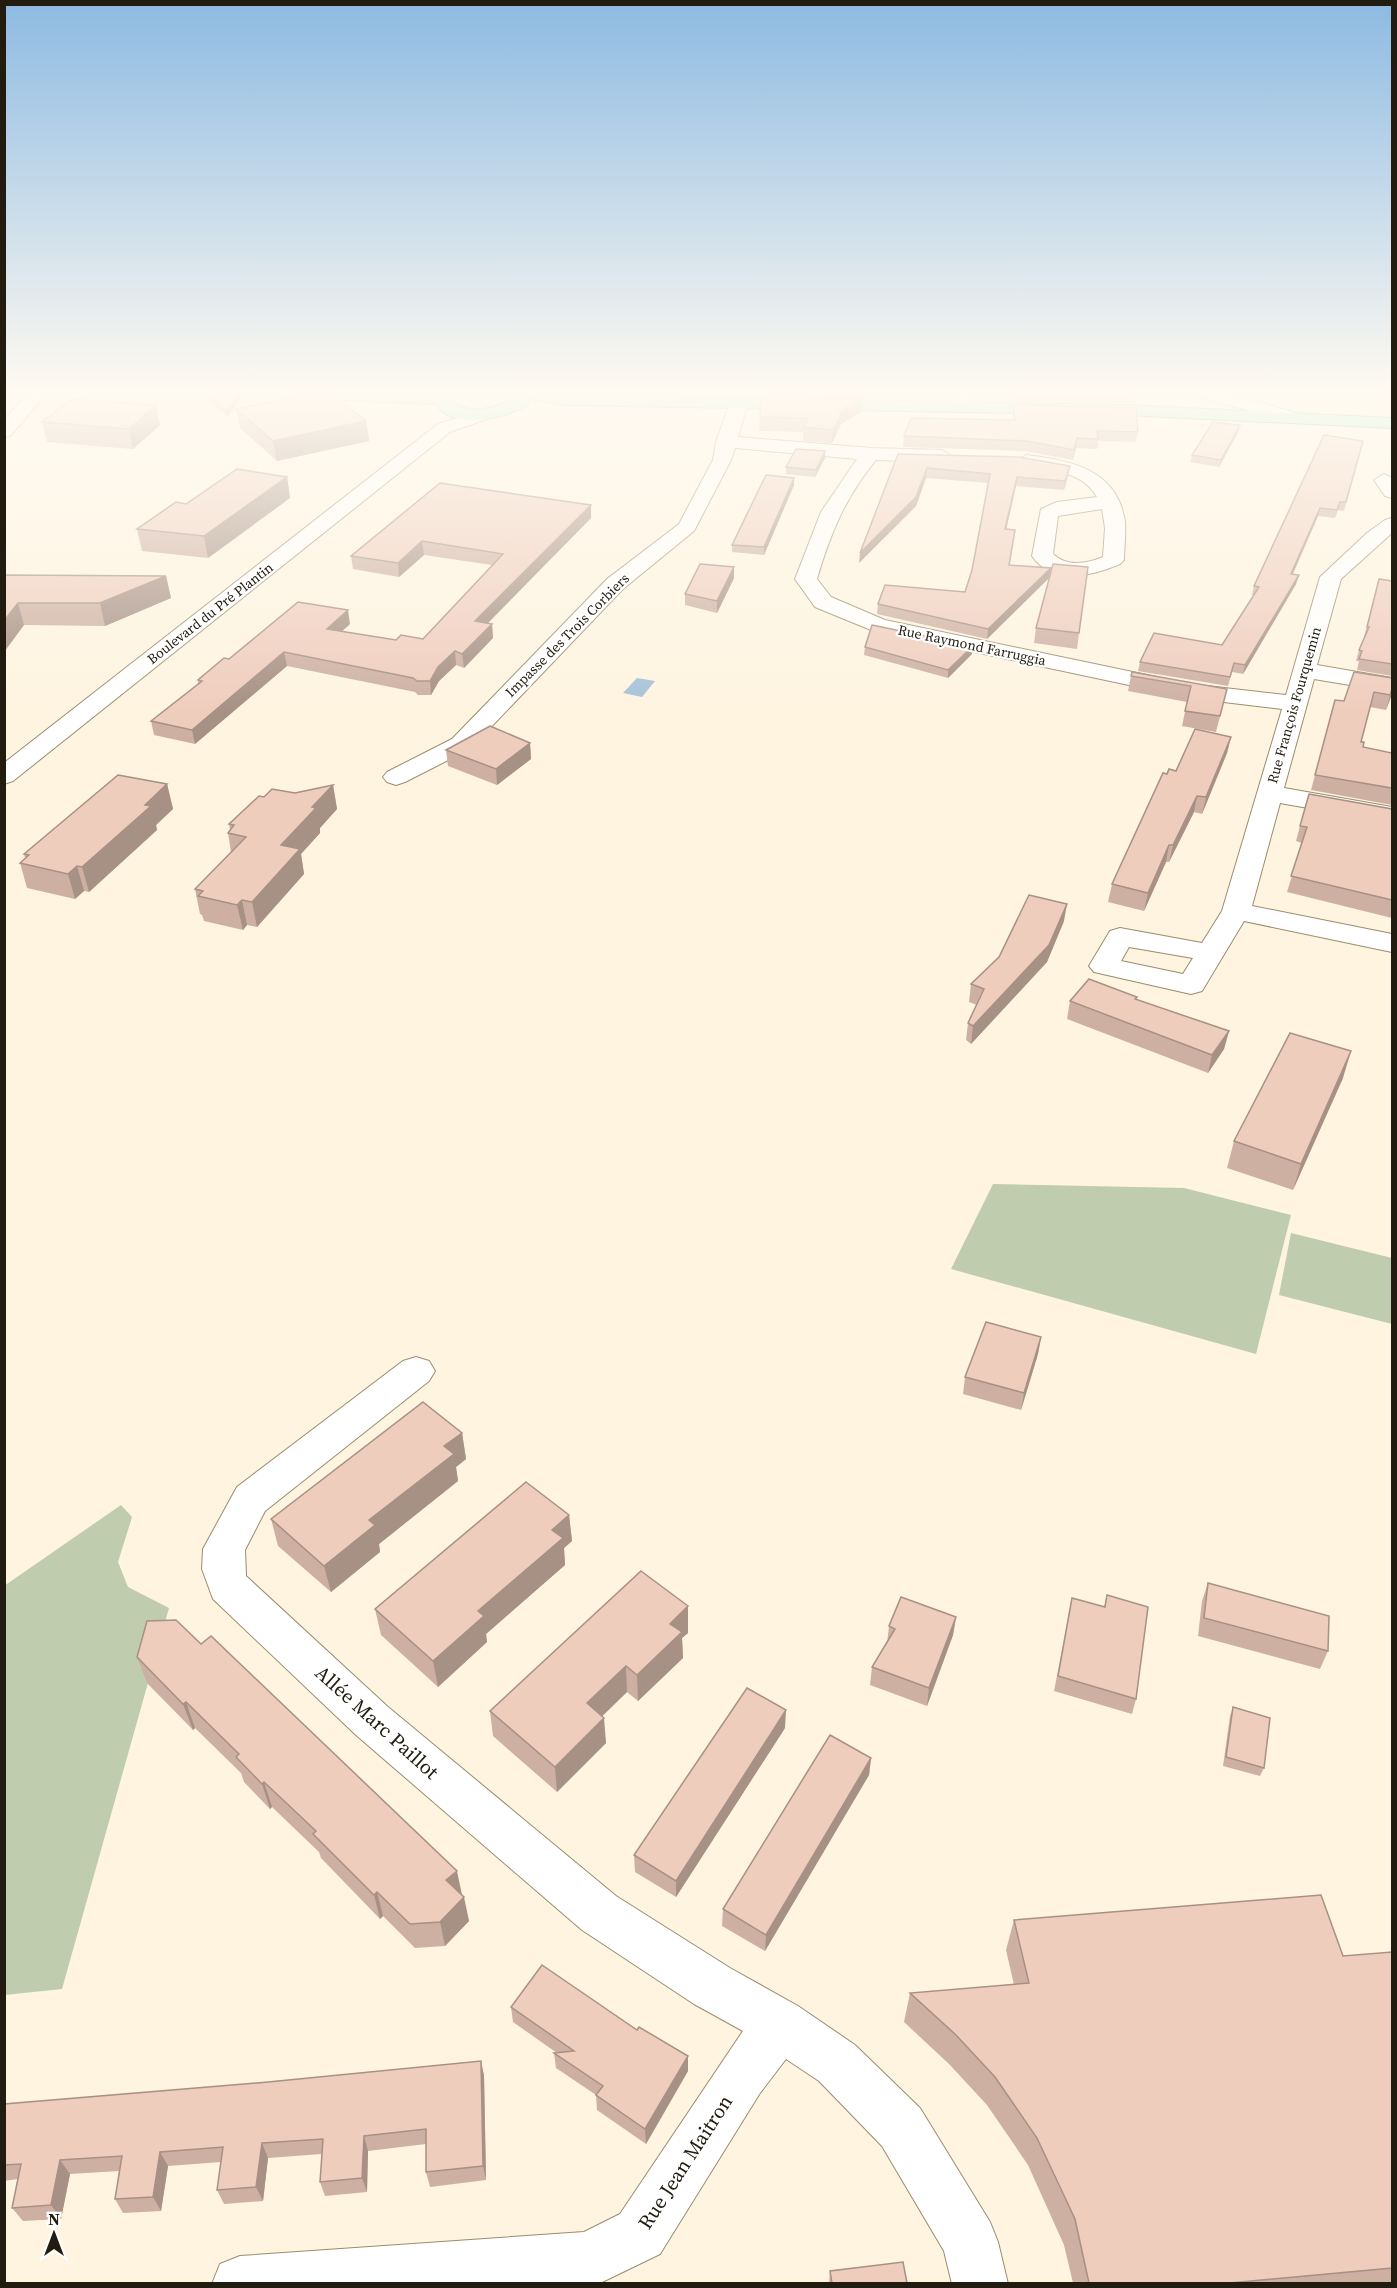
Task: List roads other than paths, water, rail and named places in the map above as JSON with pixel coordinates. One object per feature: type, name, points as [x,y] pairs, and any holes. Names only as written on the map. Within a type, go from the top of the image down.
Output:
[{"type":"street","name":"Boulevard du Pré Plantin","points":[[4,776],[338,498]]},
{"type":"street","name":"Impasse des Trois Corbiers","points":[[396,777],[461,744],[615,584],[687,527],[702,498]]},
{"type":"street","name":"Rue Raymond Farruggia","points":[[837,498],[821,529],[806,579],[823,602],[879,625],[1115,677],[1190,691],[1294,703]]},
{"type":"street","points":[[1107,498],[1108,502]]},
{"type":"street","name":"Rue François Fourquemin","points":[[1211,953],[1236,910],[1331,577],[1374,537],[1392,524]]},
{"type":"street","points":[[1304,670],[1392,685]]},
{"type":"street","points":[[1270,793],[1392,815]]},
{"type":"street","points":[[1236,910],[1392,943]]},
{"type":"street","name":"Allée Marc Paillot","points":[[416,1371],[251,1499],[224,1549],[224,1569],[228,1586],[372,1721],[599,1913],[712,1986],[780,2024],[837,2063],[901,2127],[970,2242],[980,2283]]},
{"type":"street","name":"Rue Jean Maitron","points":[[240,2283],[588,2260],[640,2234],[742,2075],[780,2024]]},
{"type":"water","points":[[637,678],[655,681],[642,697],[623,693]]}]
